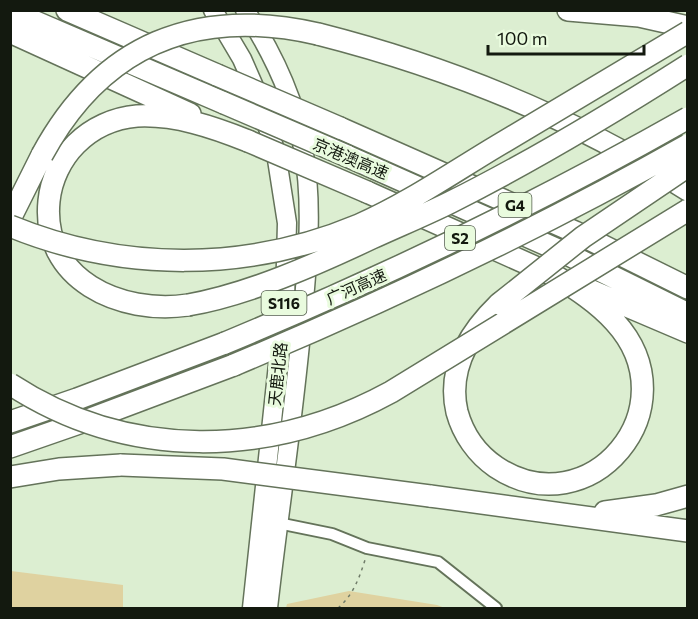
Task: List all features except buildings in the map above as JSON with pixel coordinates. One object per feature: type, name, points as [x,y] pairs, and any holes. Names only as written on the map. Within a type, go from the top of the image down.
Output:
[{"type":"highway","name":"京港澳高速","points":[[67,10],[575,232],[687,288]]},
{"type":"highway","points":[[568,10],[639,16],[687,27]]},
{"type":"highway","name":"京港澳高速","points":[[10,12],[348,156],[565,253],[687,314]]},
{"type":"highway","points":[[10,219],[62,120],[87,90],[116,65],[149,46],[185,32],[223,25],[271,26],[318,34],[413,61],[504,95],[593,136],[687,190]]},
{"type":"highway","points":[[10,32],[224,131],[687,332]]},
{"type":"highway","points":[[10,226],[37,237],[90,252],[163,261],[227,259],[307,243],[359,225],[408,200],[687,32]]},
{"type":"highway","points":[[224,131],[186,121],[137,116],[113,121],[91,132],[72,148],[58,168],[51,192],[49,216],[54,240],[64,262],[81,280],[101,294],[130,304],[152,307],[188,306],[233,294],[342,252],[449,203],[553,148],[687,65]]},
{"type":"highway","name":"广河高速","points":[[10,422],[225,343],[381,276],[514,212],[687,118]]},
{"type":"highway","name":"广河高速","points":[[10,447],[234,365],[391,297],[524,232],[687,145]]},
{"type":"highway","points":[[554,275],[599,306],[631,343],[640,366],[642,402],[635,426],[623,447],[605,464],[578,478],[560,482],[536,482],[506,473],[473,446],[467,436],[455,401],[455,376],[462,353],[474,332],[499,304],[584,237],[687,166]]},
{"type":"highway","points":[[10,384],[40,402],[85,421],[108,429],[156,439],[229,442],[301,430],[347,414],[391,392],[687,210]]},
{"type":"highway","points":[[10,477],[59,469],[120,465],[223,469],[681,530]]},
{"type":"highway","points":[[529,510],[605,512],[656,505],[687,496]]},
{"type":"main road","name":"天鹿北路","points":[[213,10],[242,59],[256,91],[276,153],[287,223],[285,299],[276,387],[278,524],[268,609]]},
{"type":"main road","name":"天鹿北路","points":[[246,10],[273,57],[303,148],[308,238],[297,389],[278,453],[252,609]]},
{"type":"main road","points":[[276,387],[297,389]]},
{"type":"street","points":[[278,524],[332,534],[368,548],[438,562],[496,609]]},
{"type":"path","points":[[338,609],[349,598],[360,577],[368,548]]},
{"type":"shaded area","points":[[11,571],[123,585],[123,608],[11,608]]},
{"type":"shaded area","points":[[349,591],[445,608],[286,608],[287,604]]}]
